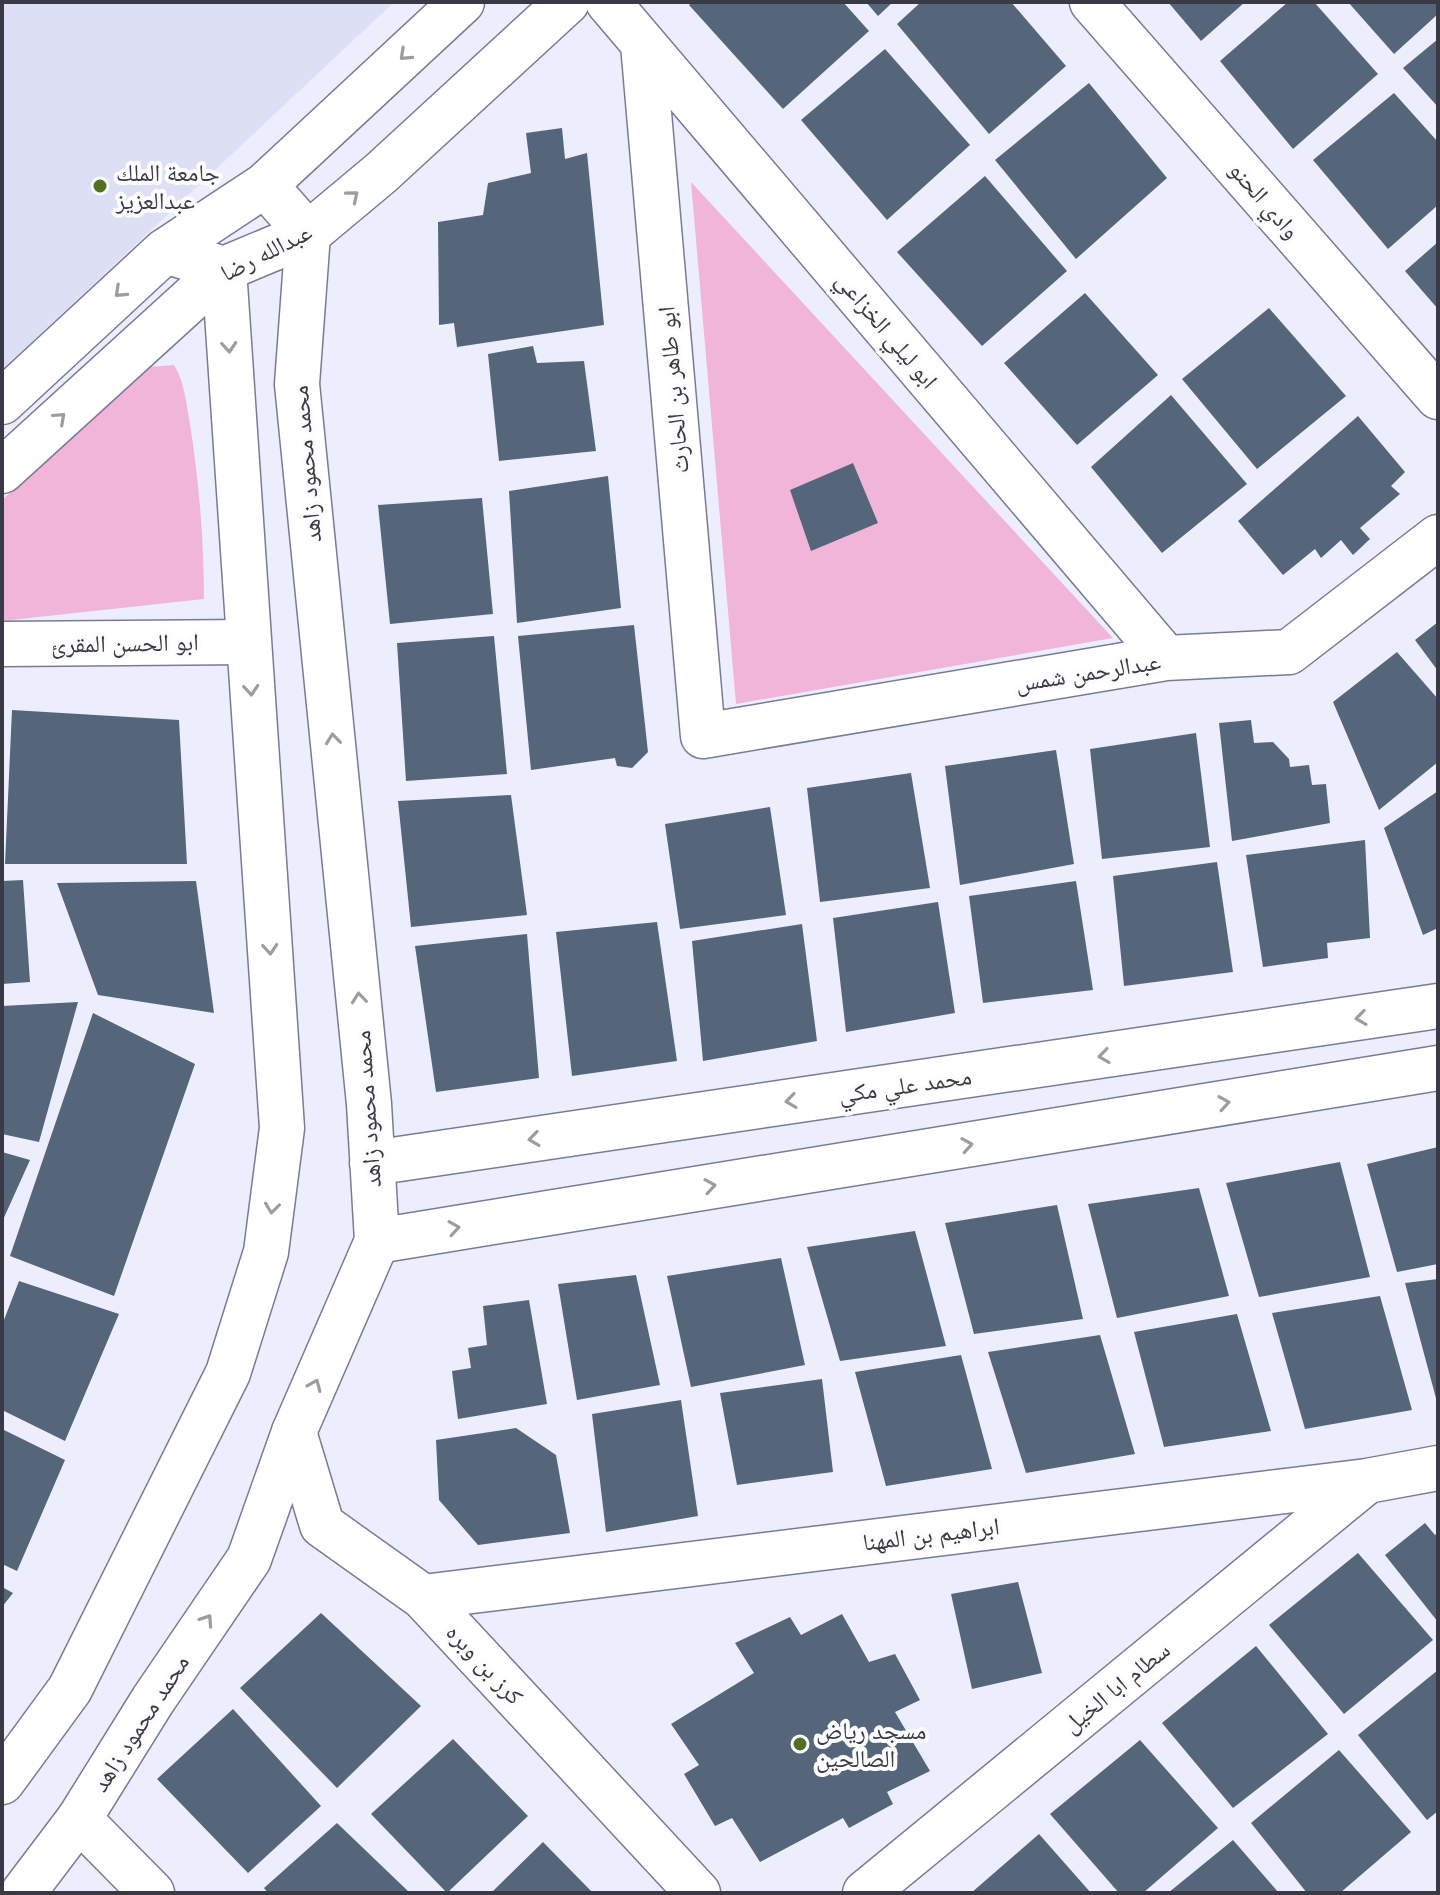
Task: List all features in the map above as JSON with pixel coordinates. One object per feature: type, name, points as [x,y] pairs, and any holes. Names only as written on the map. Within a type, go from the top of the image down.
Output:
[{"type":"street","points":[[2,402],[165,251],[265,185],[462,2]]},
{"type":"street","name":"عبدالله رضا","points":[[2,471],[224,269],[308,234],[381,173],[567,2]]},
{"type":"street","name":"ابو ليلي الخزاعي","points":[[608,2],[1166,658]]},
{"type":"street","name":"وادي الحنو","points":[[1092,2],[1438,397]]},
{"type":"street","name":"ابو طاهر بن الحارث","points":[[643,44],[703,736]]},
{"type":"street","points":[[265,185],[308,234]]},
{"type":"street","name":"محمد محمود زاهد","points":[[23,1893],[79,1819],[153,1700],[249,1559],[294,1432],[377,1241],[368,1089],[297,384],[308,234]]},
{"type":"street","points":[[2,1782],[70,1689],[228,1373],[266,1252],[282,1128],[224,269],[165,251]]},
{"type":"street","name":"عبدالرحمن شمس","points":[[703,736],[1166,658],[1289,652],[1438,537]]},
{"type":"street","name":"ابو الحسن المقرئ","points":[[2,644],[248,642]]},
{"type":"street","name":"محمد علي مكي","points":[[372,1163],[1438,1006]]},
{"type":"street","points":[[377,1241],[1438,1068]]},
{"type":"street","name":"كرز بن وبره","points":[[294,1432],[322,1525],[423,1597],[698,1893]]},
{"type":"street","name":"ابراهيم بن المهنا","points":[[423,1597],[1367,1481],[1438,1468]]},
{"type":"street","name":"سطام ابا الخيل","points":[[865,1893],[1367,1481]]},
{"type":"street","points":[[79,1819],[152,1893]]},
{"type":"shaded area","name":"جامعة الملك عبدالعزيز","points":[[2,2],[394,2],[2,370]]},
{"type":"shaded area","points":[[691,182],[1113,638],[736,704]]},
{"type":"shaded area","points":[[174,365],[185,393],[196,468],[204,599],[2,621],[2,500],[149,367]]},
{"type":"building","points":[[692,2],[843,2],[869,31],[783,109],[689,5]]},
{"type":"building","points":[[866,2],[893,2],[878,16]]},
{"type":"building","points":[[921,2],[1011,2],[1066,66],[989,134],[897,24]]},
{"type":"building","points":[[1168,2],[1245,2],[1201,41]]},
{"type":"building","points":[[1288,2],[1314,2],[1378,74],[1293,149],[1220,61]]},
{"type":"building","points":[[1348,2],[1438,2],[1438,14],[1394,54]]},
{"type":"building","points":[[1438,39],[1438,107],[1403,68]]},
{"type":"building","points":[[885,49],[970,145],[887,220],[801,120]]},
{"type":"building","points":[[1089,83],[1167,178],[1076,259],[995,160]]},
{"type":"building","points":[[1394,93],[1438,142],[1438,205],[1388,249],[1313,160]]},
{"type":"building","points":[[562,128],[565,159],[587,153],[604,325],[457,347],[454,323],[439,325],[438,222],[483,215],[488,183],[531,173],[526,133]]},
{"type":"building","points":[[985,176],[1067,271],[982,346],[897,252]]},
{"type":"building","points":[[1438,242],[1438,309],[1405,271]]},
{"type":"building","points":[[1085,293],[1158,375],[1077,445],[1004,363]]},
{"type":"building","points":[[1269,308],[1346,396],[1257,469],[1182,379]]},
{"type":"building","points":[[533,346],[537,363],[584,361],[596,451],[499,461],[488,354]]},
{"type":"building","points":[[1171,395],[1247,484],[1162,553],[1091,467]]},
{"type":"building","points":[[1358,416],[1405,472],[1391,486],[1400,494],[1360,528],[1370,539],[1353,555],[1341,540],[1321,558],[1315,549],[1283,575],[1238,521]]},
{"type":"building","points":[[853,463],[878,523],[811,551],[790,490]]},
{"type":"building","points":[[608,476],[621,608],[517,623],[509,491]]},
{"type":"building","points":[[482,498],[493,614],[390,624],[378,505]]},
{"type":"building","points":[[1438,622],[1438,671],[1415,640]]},
{"type":"building","points":[[634,625],[648,752],[632,768],[617,766],[615,758],[531,770],[518,636]]},
{"type":"building","points":[[494,636],[507,774],[406,781],[397,643]]},
{"type":"building","points":[[1397,652],[1438,699],[1438,762],[1379,810],[1333,702]]},
{"type":"building","points":[[12,710],[179,720],[187,864],[5,864]]},
{"type":"building","points":[[1251,720],[1254,743],[1273,742],[1289,759],[1290,767],[1309,765],[1312,785],[1326,784],[1330,823],[1232,841],[1219,723]]},
{"type":"building","points":[[1196,733],[1210,847],[1102,859],[1090,749]]},
{"type":"building","points":[[1056,750],[1074,864],[960,885],[945,766]]},
{"type":"building","points":[[911,773],[930,888],[820,902],[807,788]]},
{"type":"building","points":[[1438,791],[1438,928],[1423,935],[1384,828]]},
{"type":"building","points":[[511,795],[527,915],[411,927],[398,801]]},
{"type":"building","points":[[770,807],[786,915],[680,929],[665,824]]},
{"type":"building","points":[[1365,840],[1370,938],[1327,943],[1328,958],[1263,967],[1246,855]]},
{"type":"building","points":[[1217,862],[1233,972],[1124,986],[1113,876]]},
{"type":"building","points":[[23,880],[30,982],[2,984],[2,881]]},
{"type":"building","points":[[196,881],[214,1013],[98,995],[57,883]]},
{"type":"building","points":[[1076,881],[1093,990],[983,1003],[969,896]]},
{"type":"building","points":[[938,902],[955,1013],[846,1032],[833,918]]},
{"type":"building","points":[[657,922],[677,1061],[572,1076],[556,932]]},
{"type":"building","points":[[802,924],[817,1041],[703,1061],[692,941]]},
{"type":"building","points":[[527,934],[539,1078],[436,1092],[415,946]]},
{"type":"building","points":[[78,1002],[39,1142],[2,1134],[2,1006]]},
{"type":"building","points":[[93,1013],[195,1064],[114,1296],[10,1256]]},
{"type":"building","points":[[1438,1147],[1438,1264],[1397,1272],[1367,1164]]},
{"type":"building","points":[[2,1152],[30,1160],[2,1222]]},
{"type":"building","points":[[1340,1162],[1370,1277],[1259,1297],[1226,1183]]},
{"type":"building","points":[[1199,1188],[1229,1296],[1117,1318],[1088,1204]]},
{"type":"building","points":[[1057,1205],[1083,1319],[974,1334],[945,1223]]},
{"type":"building","points":[[915,1231],[946,1346],[840,1361],[807,1247]]},
{"type":"building","points":[[781,1258],[805,1365],[691,1387],[667,1276]]},
{"type":"building","points":[[636,1275],[660,1385],[577,1400],[558,1284]]},
{"type":"building","points":[[1438,1279],[1438,1402],[1437,1402],[1405,1283]]},
{"type":"building","points":[[19,1281],[119,1314],[65,1441],[2,1410],[2,1325]]},
{"type":"building","points":[[1380,1296],[1412,1410],[1305,1429],[1272,1313]]},
{"type":"building","points":[[529,1300],[547,1404],[458,1419],[452,1371],[471,1368],[468,1348],[487,1345],[483,1306]]},
{"type":"building","points":[[1237,1314],[1271,1431],[1164,1447],[1134,1332]]},
{"type":"building","points":[[1100,1335],[1135,1454],[1026,1473],[988,1352]]},
{"type":"building","points":[[961,1355],[992,1469],[886,1486],[855,1372]]},
{"type":"building","points":[[822,1379],[833,1472],[737,1485],[720,1393]]},
{"type":"building","points":[[681,1400],[698,1516],[606,1532],[592,1414]]},
{"type":"building","points":[[516,1428],[556,1455],[570,1533],[478,1545],[439,1500],[436,1440]]},
{"type":"building","points":[[2,1429],[65,1460],[17,1571],[2,1564]]},
{"type":"building","points":[[1425,1523],[1435,1535],[1438,1532],[1438,1622],[1385,1555]]},
{"type":"building","points":[[1358,1553],[1433,1640],[1344,1714],[1269,1625]]},
{"type":"building","points":[[1018,1582],[1042,1673],[972,1689],[951,1594]]},
{"type":"building","points":[[2,1587],[13,1593],[2,1607]]},
{"type":"building","points":[[321,1613],[421,1706],[337,1788],[240,1688]]},
{"type":"building","name":"مسجد رياض الصالحين","points":[[842,1614],[869,1662],[895,1654],[920,1700],[895,1712],[930,1771],[887,1792],[893,1804],[849,1828],[843,1818],[760,1862],[732,1818],[715,1826],[684,1774],[699,1765],[671,1724],[754,1673],[735,1643],[790,1617],[801,1635]]},
{"type":"building","points":[[1256,1646],[1328,1734],[1233,1808],[1162,1723]]},
{"type":"building","points":[[1438,1670],[1438,1811],[1427,1820],[1358,1735]]},
{"type":"building","points":[[233,1709],[321,1806],[248,1873],[157,1779]]},
{"type":"building","points":[[453,1739],[528,1816],[447,1893],[371,1814]]},
{"type":"building","points":[[1140,1740],[1218,1828],[1143,1893],[1119,1893],[1050,1814]]},
{"type":"building","points":[[1339,1750],[1411,1832],[1340,1893],[1307,1893],[1251,1823]]},
{"type":"building","points":[[337,1823],[410,1893],[268,1893],[264,1888]]},
{"type":"building","points":[[1039,1834],[1091,1893],[971,1893]]},
{"type":"building","points":[[1233,1840],[1279,1893],[1168,1893]]},
{"type":"building","points":[[543,1842],[593,1893],[491,1893]]},
{"type":"place","name":"جامعة الملك عبدالعزيز","points":[[100,186]]},
{"type":"place","name":"مسجد رياض الصالحين","points":[[800,1744]]}]
